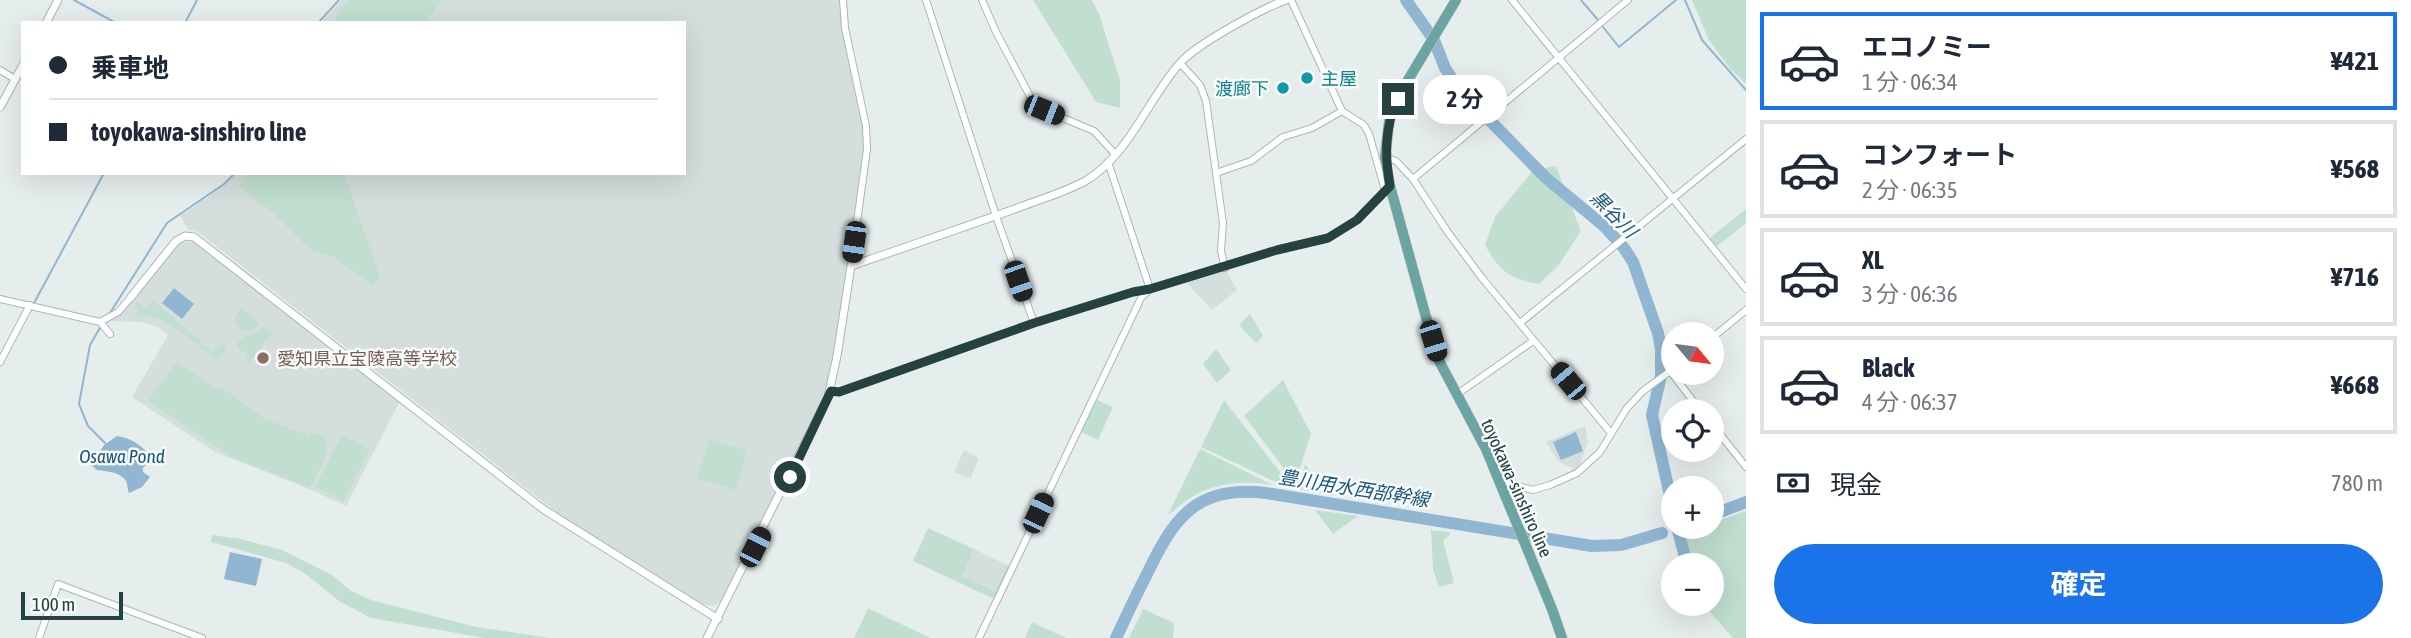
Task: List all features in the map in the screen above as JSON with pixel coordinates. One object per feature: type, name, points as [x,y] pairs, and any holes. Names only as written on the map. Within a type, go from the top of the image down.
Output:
[{"type":"main road","name":"toyokawa-sinshiro line","points":[[1456,0],[1390,114],[1385,157],[1388,188],[1437,357],[1486,449],[1562,638]]},
{"type":"street","points":[[47,21],[58,0]]},
{"type":"street","points":[[707,638],[831,391],[867,149],[866,126],[845,28],[843,0]]},
{"type":"street","points":[[926,0],[996,216],[1034,323]]},
{"type":"street","points":[[982,0],[1031,100],[1044,110],[1094,131],[1115,154]]},
{"type":"street","points":[[851,266],[996,216],[1088,179],[1115,154],[1180,63],[1193,51],[1286,0]]},
{"type":"street","points":[[831,391],[839,392],[1034,323],[1133,292],[1328,238],[1357,220],[1388,188],[1369,134],[1364,125],[1342,111],[1291,0]]},
{"type":"street","points":[[1512,0],[1746,289]]},
{"type":"street","points":[[1413,179],[1629,0]]},
{"type":"street","points":[[1180,63],[1200,85],[1206,101],[1223,223],[1221,251],[1225,268]]},
{"type":"street","points":[[0,107],[21,68]]},
{"type":"street","points":[[0,70],[15,79]]},
{"type":"street","points":[[1216,173],[1251,161],[1283,137],[1312,128],[1342,111]]},
{"type":"street","points":[[1520,323],[1746,139]]},
{"type":"street","points":[[1385,157],[1396,161],[1413,179],[1447,231],[1611,433]]},
{"type":"street","points":[[1108,162],[1150,289]]},
{"type":"street","points":[[100,322],[118,312],[176,241],[190,236],[199,240],[543,509],[718,619]]},
{"type":"street","points":[[979,638],[1141,298],[1150,289]]},
{"type":"street","points":[[0,299],[100,322],[110,334]]},
{"type":"street","points":[[0,362],[30,305]]},
{"type":"street","points":[[1724,328],[1746,310]]},
{"type":"street","points":[[1456,395],[1534,341]]},
{"type":"street","points":[[1500,481],[1533,490],[1577,473],[1600,452],[1627,408],[1661,378]]},
{"type":"street","points":[[1724,439],[1746,467]]},
{"type":"street","points":[[38,638],[58,584],[202,638]]},
{"type":"shaded area","points":[[342,0],[840,0],[863,123],[864,146],[828,390],[722,602],[713,606],[701,604],[559,514],[198,232],[189,230],[180,216],[235,175],[686,175],[686,21],[323,21]]},
{"type":"shaded area","points":[[184,242],[197,242],[400,401],[346,506],[215,452],[132,397],[168,335],[158,327],[141,322],[111,321],[174,247]]},
{"type":"shaded area","points":[[1226,270],[1237,290],[1212,310],[1186,282]]},
{"type":"shaded area","points":[[1585,426],[1588,442],[1580,464],[1582,467],[1574,473],[1571,467],[1559,462],[1546,442]]},
{"type":"shaded area","points":[[964,450],[979,458],[970,479],[954,472]]},
{"type":"shaded area","points":[[974,549],[1007,565],[995,591],[962,576]]},
{"type":"green space","points":[[349,0],[440,0],[427,21],[338,21],[336,16]]},
{"type":"green space","points":[[1033,0],[1092,0],[1120,80],[1120,108],[1096,102]]},
{"type":"green space","points":[[1692,0],[1746,0],[1746,84],[1728,66],[1709,40]]},
{"type":"green space","points":[[1556,166],[1581,231],[1558,266],[1539,284],[1506,272],[1485,245],[1495,217],[1533,170]]},
{"type":"green space","points":[[246,175],[345,175],[380,277],[373,286],[334,257],[311,250],[273,213],[239,187]]},
{"type":"green space","points":[[1746,209],[1746,223],[1716,247],[1710,238]]},
{"type":"green space","points":[[136,300],[144,308],[155,300],[213,352],[225,343],[225,351],[219,357],[213,356],[168,323],[158,318],[137,315]]},
{"type":"green space","points":[[242,308],[260,324],[252,330],[242,331],[235,324],[235,316]]},
{"type":"green space","points":[[1250,314],[1263,336],[1256,343],[1239,325]]},
{"type":"green space","points":[[264,327],[272,333],[248,365],[245,353],[237,348],[237,343]]},
{"type":"green space","points":[[1216,349],[1231,370],[1217,383],[1203,364]]},
{"type":"green space","points":[[176,362],[213,387],[227,391],[265,419],[309,436],[311,432],[325,436],[328,451],[310,488],[230,456],[148,401]]},
{"type":"green space","points":[[1283,380],[1311,434],[1295,483],[1244,416]]},
{"type":"green space","points":[[1095,399],[1113,407],[1098,440],[1079,431]]},
{"type":"green space","points":[[1224,400],[1290,485],[1280,484],[1201,447]]},
{"type":"green space","points":[[342,435],[370,449],[344,501],[315,487]]},
{"type":"green space","points":[[710,439],[747,451],[735,490],[697,478]]},
{"type":"green space","points":[[1200,449],[1273,485],[1239,483],[1217,486],[1196,495],[1168,515]]},
{"type":"green space","points":[[1305,464],[1326,494],[1299,489]]},
{"type":"green space","points":[[1315,510],[1358,516],[1333,534]]},
{"type":"green space","points":[[1746,511],[1746,638],[1733,638],[1713,616],[1724,616],[1724,553],[1680,553],[1677,545],[1682,539],[1724,539],[1724,519]]},
{"type":"green space","points":[[928,528],[974,549],[962,576],[995,591],[1007,565],[1010,566],[994,599],[913,561]]},
{"type":"green space","points":[[1431,530],[1450,532],[1443,540],[1454,583],[1439,587],[1433,569]]},
{"type":"green space","points":[[212,535],[241,539],[282,550],[332,575],[351,591],[371,600],[476,627],[551,638],[485,638],[371,618],[339,601],[307,575],[286,563],[211,542]]},
{"type":"green space","points":[[868,608],[930,638],[854,638]]},
{"type":"green space","points":[[1143,609],[1174,623],[1173,638],[1129,638]]},
{"type":"green space","points":[[1032,622],[1066,638],[1025,638]]},
{"type":"water","points":[[174,288],[194,304],[182,319],[162,303]]},
{"type":"water","points":[[1576,432],[1583,451],[1561,460],[1553,442]]},
{"type":"water","name":"Osawa Pond","points":[[117,436],[127,438],[149,454],[149,462],[143,472],[150,477],[142,487],[129,493],[126,481],[120,476],[113,472],[97,470],[91,465],[104,445]]},
{"type":"water","points":[[230,552],[262,559],[256,586],[224,579]]},
{"type":"waterway","points":[[74,0],[112,21]]},
{"type":"waterway","points":[[186,21],[197,0]]},
{"type":"waterway","points":[[320,21],[339,0]]},
{"type":"waterway","name":"黒谷川","points":[[1406,0],[1434,40],[1445,68],[1459,89],[1546,178],[1604,226],[1633,262],[1661,349],[1661,376],[1652,415],[1666,476]]},
{"type":"waterway","points":[[1581,0],[1598,20]]},
{"type":"waterway","points":[[1603,27],[1619,47],[1676,0]]},
{"type":"waterway","points":[[1685,0],[1702,40],[1746,90]]},
{"type":"waterway","points":[[33,305],[103,175]]},
{"type":"waterway","points":[[110,313],[167,223],[233,175]]},
{"type":"waterway","points":[[101,326],[90,345],[79,404],[88,426],[105,443]]},
{"type":"waterway","name":"豊川用水西部幹線","points":[[1116,638],[1157,554],[1178,521],[1205,500],[1222,494],[1266,493],[1592,546],[1621,545],[1661,533]]},
{"type":"waterway","name":"豊川用水西部幹線","points":[[1724,510],[1746,502]]},
{"type":"waterway","name":"黒谷川","points":[[1680,539],[1684,553]]},
{"type":"place","name":"主屋","points":[[1307,78]]},
{"type":"place","name":"渡廊下","points":[[1283,88]]},
{"type":"place","name":"愛知県立宝陵高等学校","points":[[263,358]]},
{"type":"route","points":[[790,477],[831,391],[839,392],[1034,323],[1133,292],[1225,268],[1277,250],[1328,238],[1343,230],[1357,220],[1390,186],[1385,157],[1390,114],[1398,99]]}]
